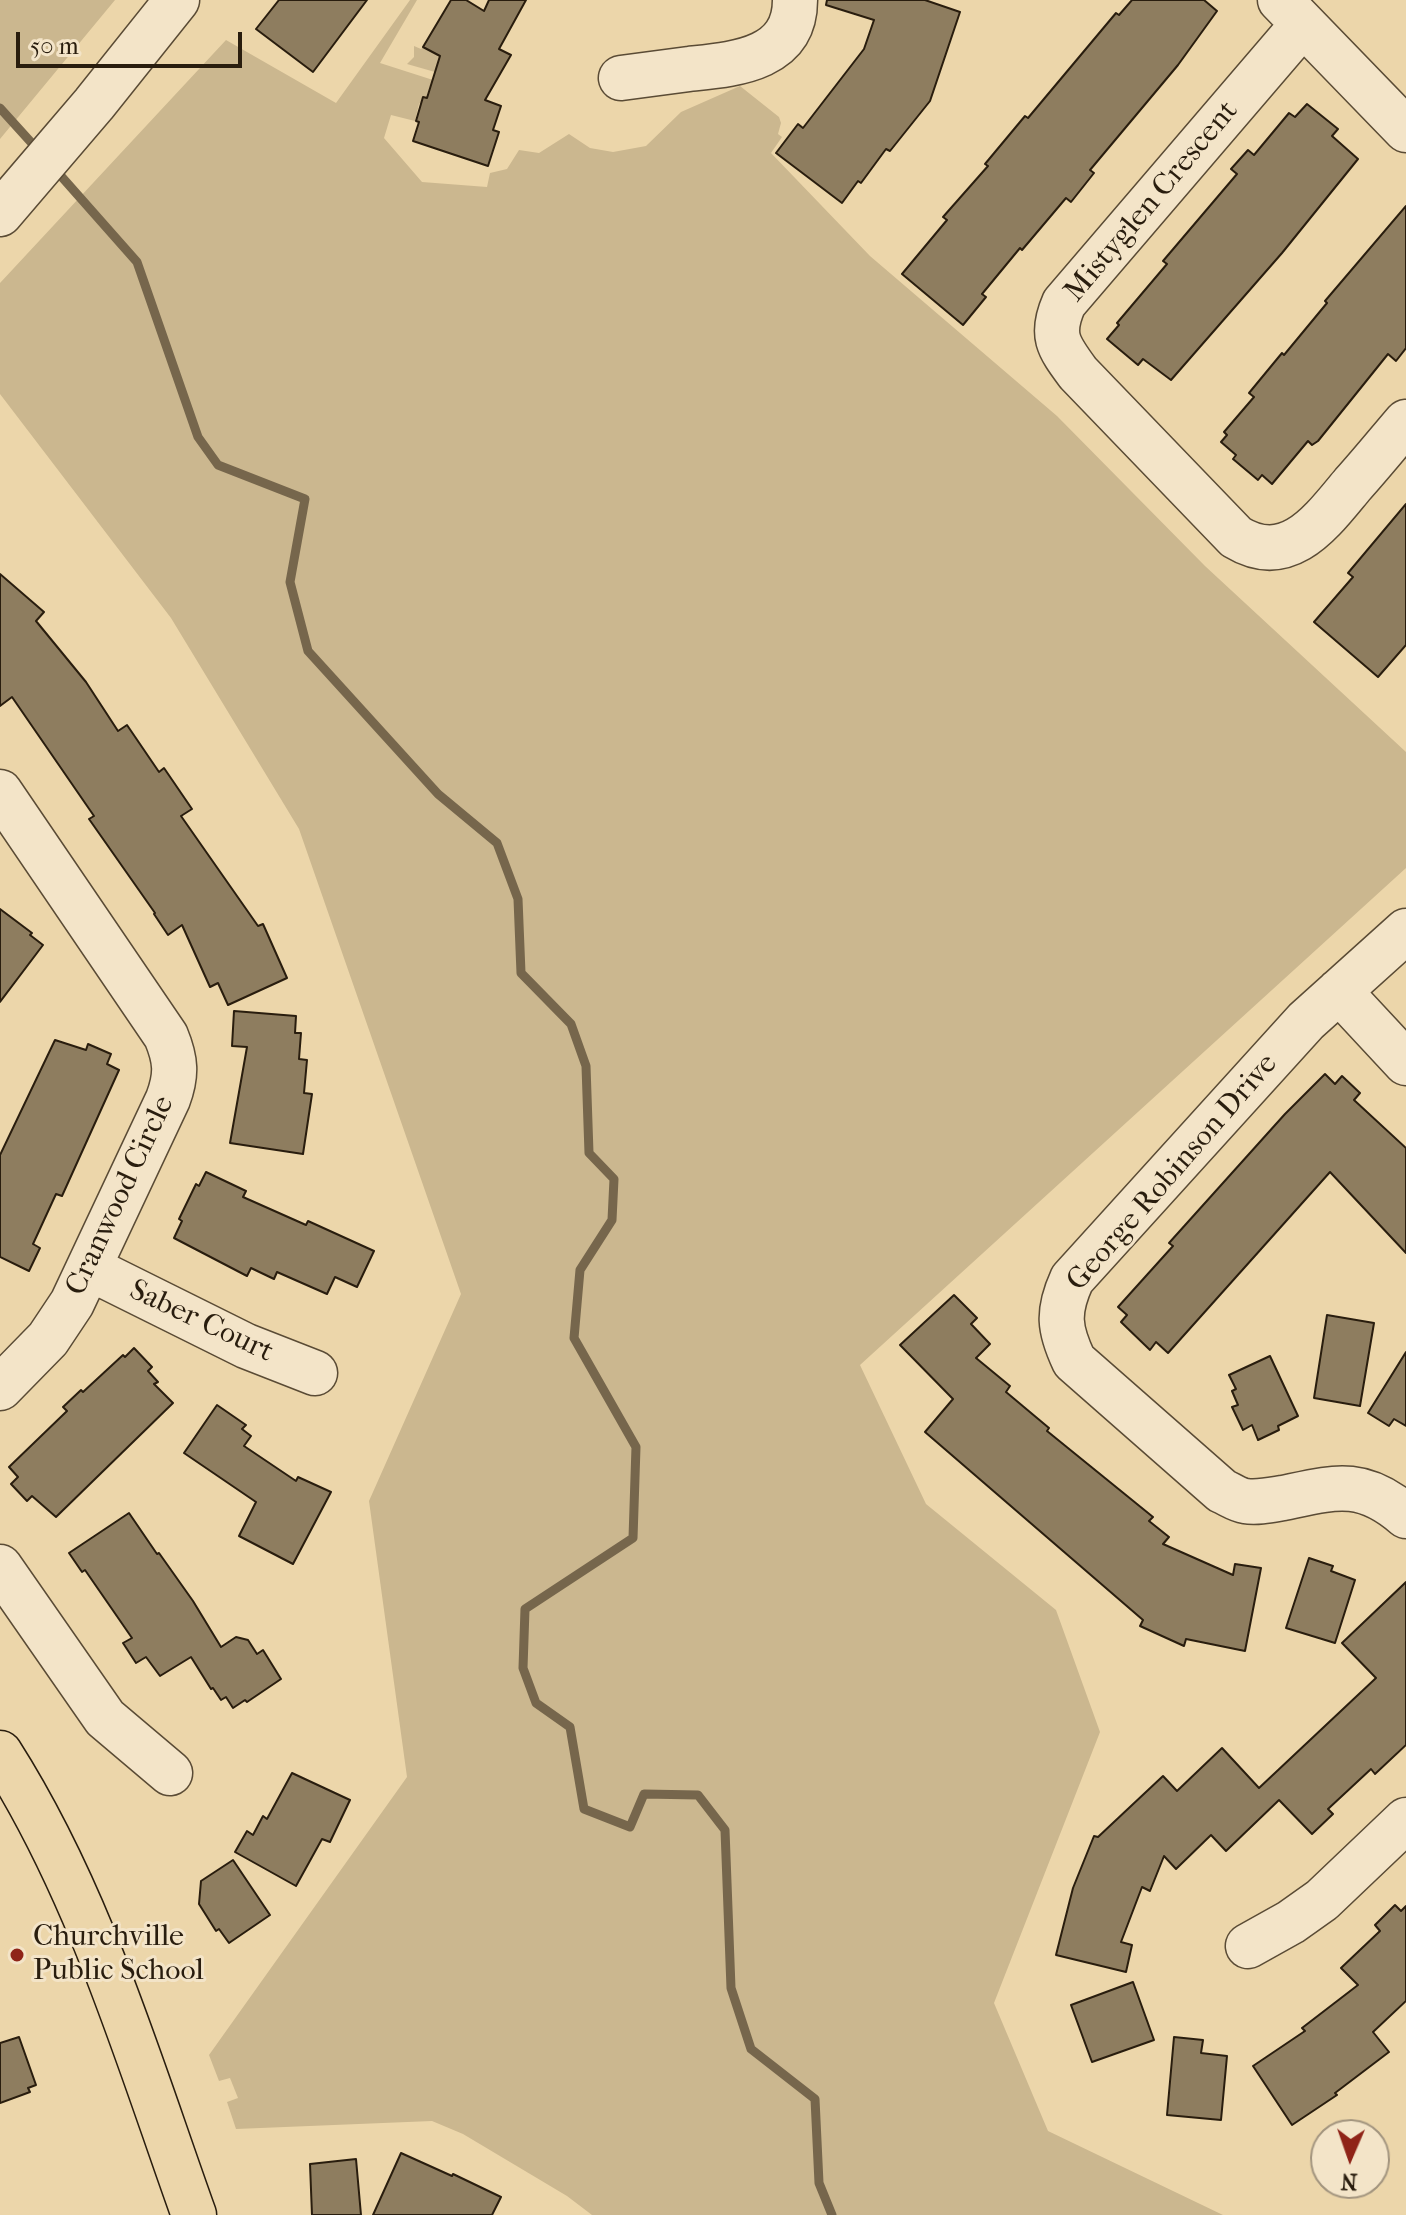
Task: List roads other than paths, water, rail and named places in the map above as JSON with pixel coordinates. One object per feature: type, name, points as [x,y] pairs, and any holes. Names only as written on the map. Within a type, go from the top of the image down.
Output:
[{"type":"main road","points":[[0,1753],[29,1798],[99,1952],[194,2215]]},
{"type":"street","points":[[0,214],[177,0]]},
{"type":"street","points":[[621,78],[738,64],[769,51],[787,33],[795,15],[795,0]]},
{"type":"street","points":[[1291,12],[1406,130]]},
{"type":"street","name":"Mistyglen Crescent","points":[[1291,12],[1064,303],[1056,323],[1057,338],[1062,351],[1078,373],[1236,537],[1251,546],[1270,548],[1289,544],[1315,529],[1406,422]]},
{"type":"street","name":"Cranwood Circle","points":[[0,792],[166,1036],[175,1058],[175,1082],[168,1099],[60,1323],[0,1388]]},
{"type":"street","name":"George Robinson Drive","points":[[1406,931],[1306,1021],[1072,1279],[1064,1297],[1060,1319],[1064,1339],[1074,1361],[1222,1491],[1244,1501],[1271,1500],[1329,1487],[1360,1488],[1396,1507],[1406,1516]]},
{"type":"street","points":[[1339,991],[1406,1063]]},
{"type":"street","name":"Saber Court","points":[[89,1268],[246,1346],[315,1373]]},
{"type":"street","points":[[0,1567],[105,1718],[170,1773]]},
{"type":"street","points":[[1248,1946],[1322,1900],[1406,1820]]},
{"type":"waterway","points":[[0,108],[38,150]]},
{"type":"waterway","points":[[53,167],[137,262],[198,437],[218,465],[305,499],[290,582],[308,651],[438,794],[497,843],[518,899],[521,973],[571,1024],[586,1066],[589,1153],[614,1179],[612,1220],[580,1270],[574,1338],[636,1447],[633,1538],[525,1609],[523,1668],[536,1703],[570,1727],[584,1809],[630,1827],[644,1794],[698,1795],[725,1830],[731,1988],[751,2049],[815,2099],[819,2183],[832,2215]]},
{"type":"place","name":"Churchville Public School","points":[[17,1955]]}]
